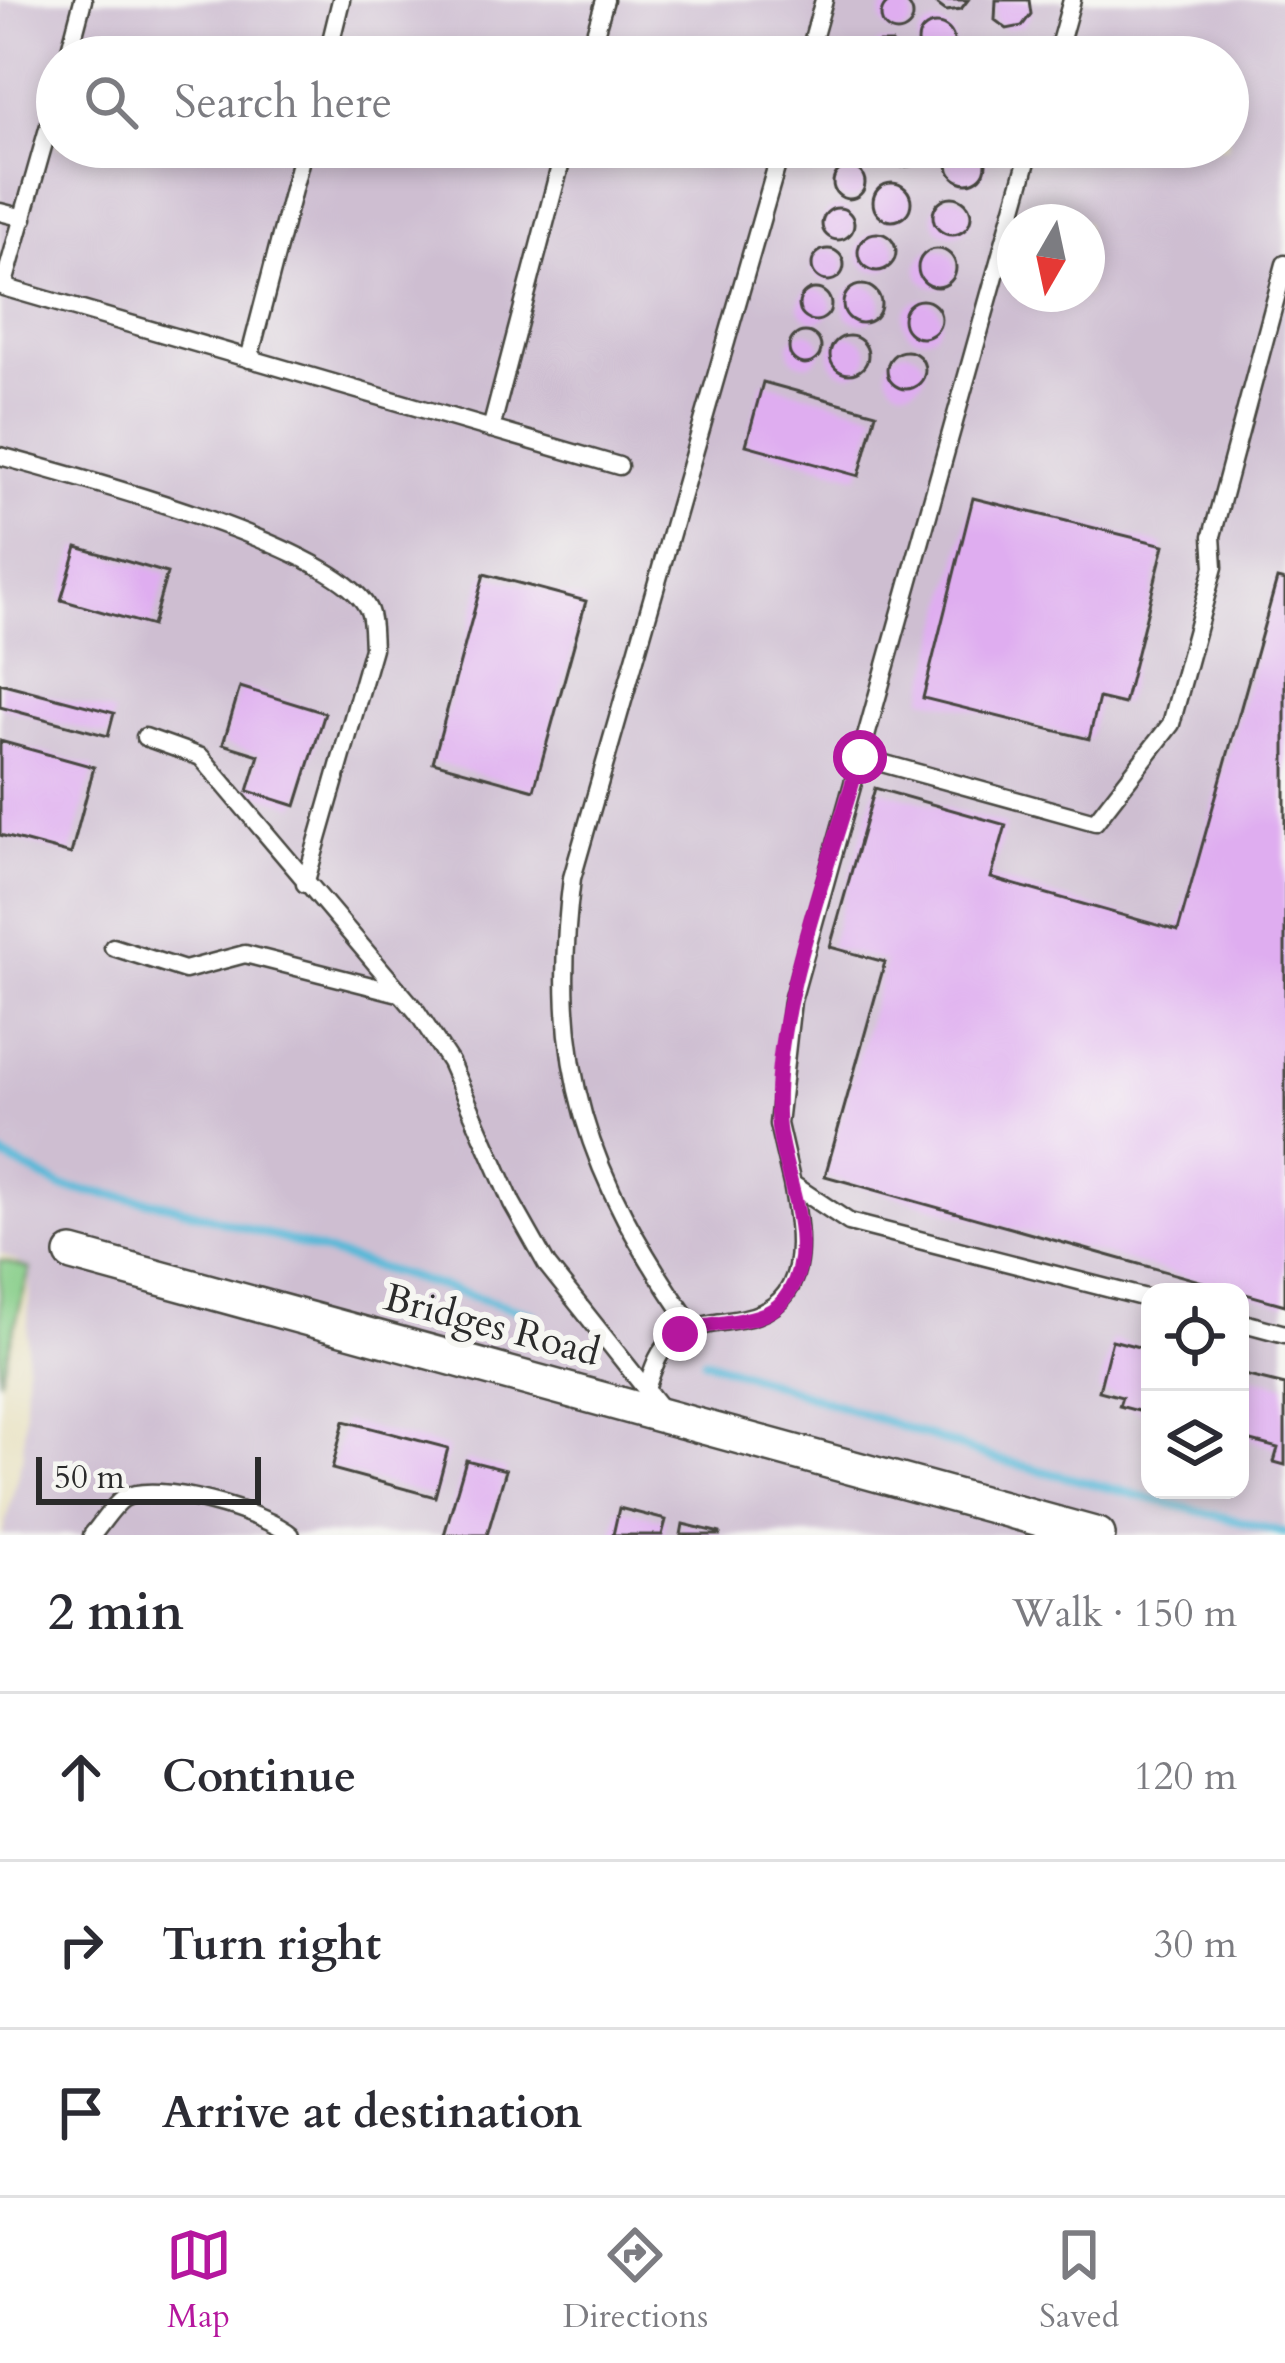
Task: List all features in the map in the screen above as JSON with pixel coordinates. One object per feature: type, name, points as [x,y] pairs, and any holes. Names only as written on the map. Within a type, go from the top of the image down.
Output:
[{"type":"street","name":"Bridges Road","points":[[72,1254],[1098,1535]]},
{"type":"lane","points":[[74,36],[83,0]]},
{"type":"lane","points":[[332,36],[341,0]]},
{"type":"lane","points":[[594,36],[605,0]]},
{"type":"lane","points":[[814,36],[824,0]]},
{"type":"lane","points":[[1062,36],[1072,0]]},
{"type":"lane","points":[[38,168],[4,287],[619,466]]},
{"type":"lane","points":[[250,359],[299,168]]},
{"type":"lane","points":[[491,429],[559,168]]},
{"type":"lane","points":[[693,1327],[656,1274],[601,1175],[572,1085],[563,947],[572,878],[776,168]]},
{"type":"lane","points":[[646,1389],[664,1347],[693,1327],[768,1313],[783,1300],[799,1256],[792,1184],[778,1124],[781,1065],[792,1001],[1024,168]]},
{"type":"lane","points":[[0,212],[24,218]]},
{"type":"lane","points":[[860,757],[1095,822],[1171,724],[1214,567],[1211,536],[1285,264]]},
{"type":"lane","points":[[0,456],[142,495],[283,551],[335,575],[369,610],[373,647],[305,884]]},
{"type":"lane","points":[[146,737],[201,757],[400,993],[450,1062],[512,1203],[547,1265],[668,1417]]},
{"type":"lane","points":[[113,947],[185,970],[244,954],[400,993]]},
{"type":"lane","points":[[792,1184],[849,1222],[1141,1297]]},
{"type":"lane","points":[[1249,1324],[1285,1334]]},
{"type":"lane","points":[[92,1535],[124,1498],[160,1491],[274,1521],[291,1535]]},
{"type":"shaded area","points":[[0,0],[1285,0],[1285,1535],[2,1535],[23,1454],[30,1269],[0,1253]]},
{"type":"green space","points":[[0,1260],[30,1269],[0,1381]]},
{"type":"building","points":[[897,0],[908,5],[913,16],[908,27],[897,32],[886,27],[881,16],[886,5]]},
{"type":"building","points":[[931,0],[968,0],[961,9],[946,11]]},
{"type":"building","points":[[996,0],[1029,0],[1031,14],[1022,26],[1007,29],[995,20]]},
{"type":"building","points":[[936,24],[953,36],[919,36]]},
{"type":"building","points":[[846,168],[863,177],[860,194],[849,199],[838,194],[833,183]]},
{"type":"building","points":[[985,168],[980,177],[967,183],[950,171]]},
{"type":"building","points":[[892,183],[905,189],[911,202],[905,215],[892,221],[879,215],[873,202],[879,189]]},
{"type":"building","points":[[952,197],[965,203],[971,216],[965,229],[952,235],[939,229],[933,216],[939,203]]},
{"type":"building","points":[[838,208],[849,213],[854,224],[849,235],[838,240],[827,235],[822,224],[827,213]]},
{"type":"building","points":[[877,233],[890,239],[896,252],[890,265],[877,271],[864,265],[858,252],[864,239]]},
{"type":"building","points":[[828,249],[839,254],[844,265],[839,276],[828,281],[817,276],[812,265],[817,254]]},
{"type":"building","points":[[937,249],[950,255],[956,268],[950,281],[937,287],[924,281],[918,268],[924,255]]},
{"type":"building","points":[[862,285],[875,291],[881,304],[875,317],[862,323],[849,317],[843,304],[849,291]]},
{"type":"building","points":[[815,289],[826,294],[831,305],[826,316],[815,321],[804,316],[799,305],[804,294]]},
{"type":"building","points":[[922,300],[935,306],[941,319],[935,332],[922,338],[909,332],[903,319],[909,306]]},
{"type":"building","points":[[805,332],[816,337],[821,348],[816,359],[805,364],[794,359],[789,348],[794,337]]},
{"type":"building","points":[[849,336],[862,342],[868,355],[862,368],[849,374],[836,368],[830,355],[836,342]]},
{"type":"building","points":[[906,351],[919,357],[925,370],[919,383],[906,389],[893,383],[887,370],[893,357]]},
{"type":"building","points":[[763,382],[876,413],[859,476],[746,445]]},
{"type":"building","points":[[973,498],[1164,545],[1124,704],[1099,698],[1089,739],[923,698]]},
{"type":"building","points":[[77,547],[167,573],[152,626],[61,600]]},
{"type":"building","points":[[484,574],[586,601],[534,790],[433,762]]},
{"type":"building","points":[[1277,579],[1285,581],[1285,1305],[1249,1295],[1249,1283],[1207,1283],[825,1176],[885,962],[830,947],[875,788],[1006,825],[991,878],[1178,931]]},
{"type":"building","points":[[0,683],[114,713],[108,736],[0,707]]},
{"type":"building","points":[[240,687],[325,713],[296,806],[248,791],[259,755],[223,744]]},
{"type":"building","points":[[0,741],[94,767],[71,854],[0,835]]},
{"type":"building","points":[[1112,1340],[1141,1348],[1141,1412],[1119,1406],[1122,1397],[1099,1391]]},
{"type":"building","points":[[1249,1376],[1285,1385],[1285,1465],[1274,1462],[1278,1448],[1249,1440]]},
{"type":"building","points":[[344,1421],[448,1448],[435,1497],[332,1469]]},
{"type":"building","points":[[466,1460],[506,1470],[487,1535],[444,1535]]},
{"type":"building","points":[[619,1508],[666,1520],[662,1535],[613,1535]]},
{"type":"building","points":[[683,1524],[720,1533],[720,1535],[681,1535]]},
{"type":"waterway","points":[[0,1155],[62,1187],[166,1204],[532,1314]]},
{"type":"waterway","points":[[705,1360],[996,1459],[1285,1533]]},
{"type":"route","points":[[680,1334],[693,1327],[768,1313],[783,1300],[794,1280],[799,1220],[778,1124],[781,1065],[792,1001],[860,757]]}]
